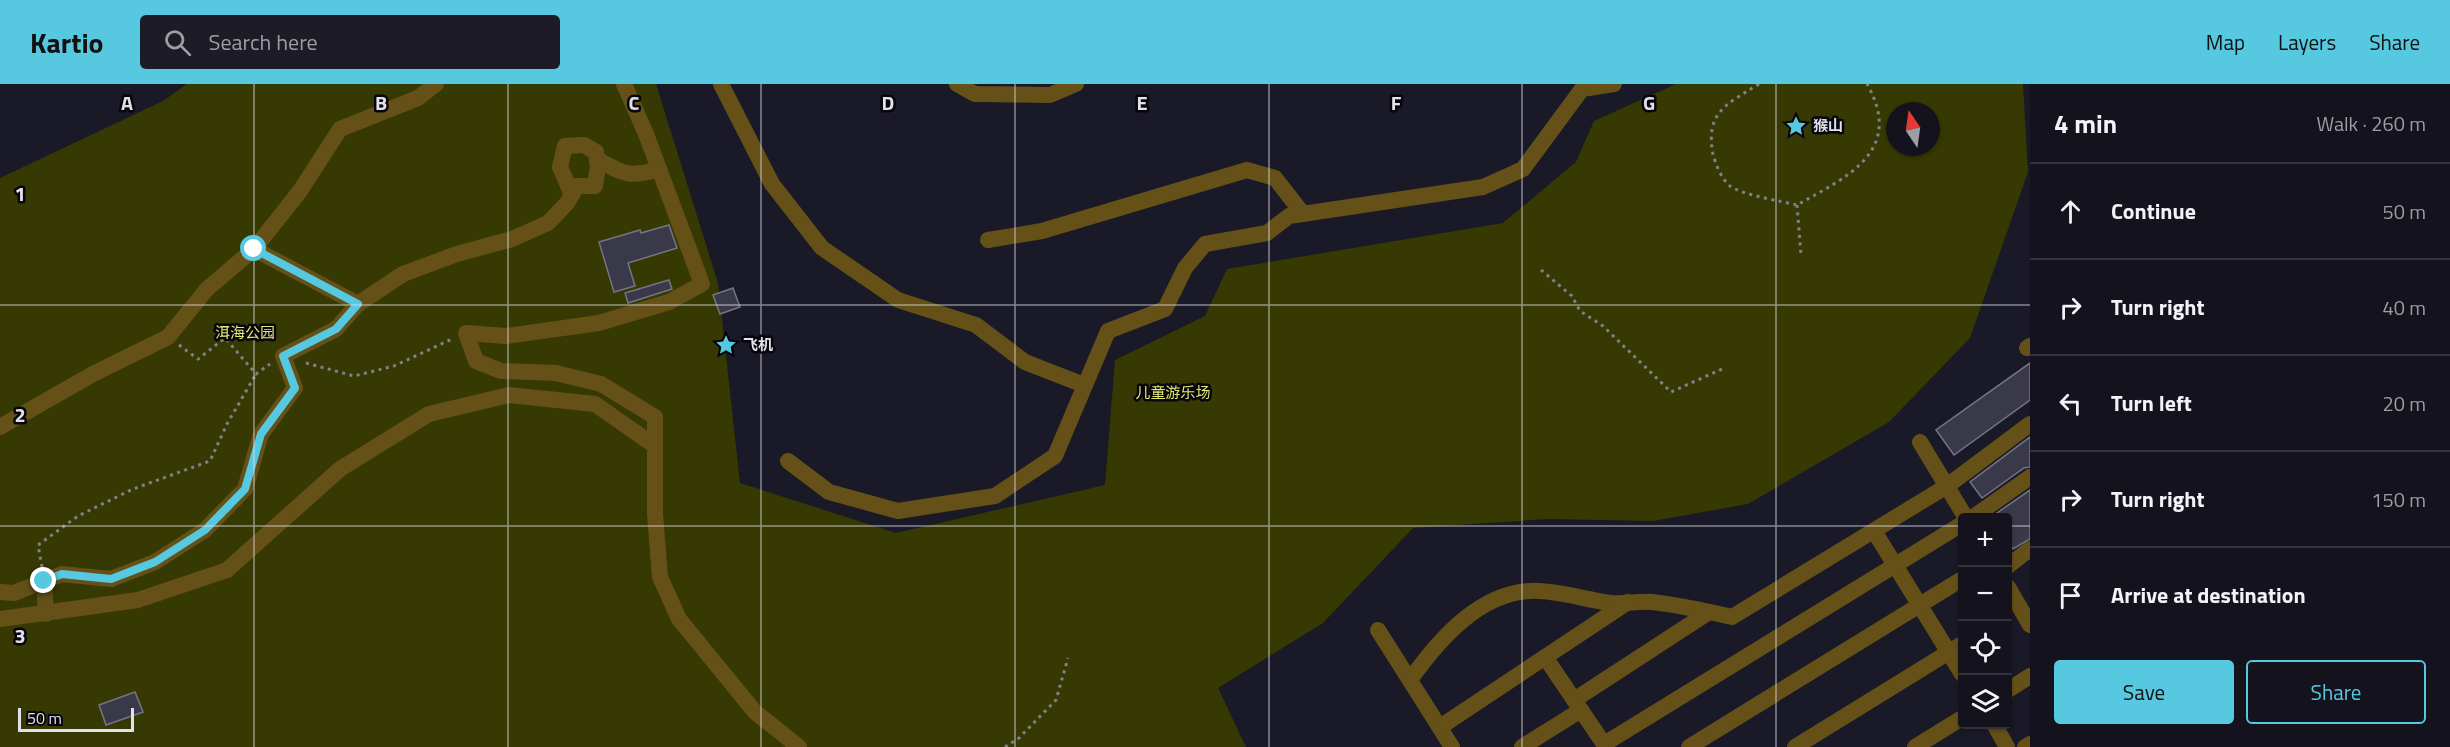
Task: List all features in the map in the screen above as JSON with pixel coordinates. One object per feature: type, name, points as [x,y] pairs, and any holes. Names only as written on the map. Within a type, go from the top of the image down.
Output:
[{"type":"street","points":[[0,427],[93,374],[168,337],[207,289],[254,249],[300,191],[340,129],[418,98],[436,84]]},
{"type":"street","points":[[624,84],[702,284],[669,303],[599,323],[506,336],[466,333],[476,361],[501,371],[556,373],[601,384],[655,417],[655,514],[660,577],[679,619],[755,712],[799,747]]},
{"type":"street","points":[[721,84],[772,184],[822,248],[898,300],[976,325],[1025,362],[1084,385]]},
{"type":"street","points":[[957,84],[975,94],[1050,95],[1076,84]]},
{"type":"street","points":[[788,461],[828,492],[898,511],[995,496],[1055,456],[1108,331],[1165,309],[1185,268],[1205,244],[1268,233],[1289,216],[1483,187],[1523,169],[1582,89],[1614,84]]},
{"type":"street","points":[[0,592],[14,593],[62,574],[111,579],[155,562],[205,530],[245,489],[261,434],[295,388],[283,356],[336,329],[358,304],[403,274],[457,254],[512,239],[548,223],[572,195],[577,186],[595,186],[598,168],[596,152],[584,145],[565,146],[560,167],[572,195]]},
{"type":"street","points":[[597,159],[619,172],[639,175],[659,169]]},
{"type":"street","points":[[988,240],[1042,231],[1247,170],[1275,178],[1303,214]]},
{"type":"street","points":[[254,249],[358,304]]},
{"type":"street","points":[[0,619],[138,600],[227,570],[340,469],[429,414],[509,395],[596,404],[655,446]]},
{"type":"street","points":[[1410,680],[1432,651],[1458,624],[1483,607],[1512,594],[1539,591],[1601,602],[1658,603],[1732,617],[1947,486],[2030,424]]},
{"type":"street","points":[[1920,442],[1963,513]]},
{"type":"street","points":[[1979,513],[2030,477]]},
{"type":"street","points":[[1545,657],[1605,745],[1958,526]]},
{"type":"street","points":[[1795,747],[1956,649],[1920,605],[1874,531]]},
{"type":"street","points":[[2012,562],[2030,549]]},
{"type":"street","points":[[44,581],[46,614]]},
{"type":"street","points":[[1689,747],[1958,581]]},
{"type":"street","points":[[1440,727],[1629,601]]},
{"type":"street","points":[[2019,609],[2030,624]]},
{"type":"street","points":[[1522,747],[1709,612]]},
{"type":"street","points":[[1378,630],[1452,747]]},
{"type":"street","points":[[2012,687],[2030,676]]},
{"type":"street","points":[[1915,747],[1958,720]]},
{"type":"street","points":[[1997,729],[2007,747]]},
{"type":"street","points":[[2025,747],[2030,744]]},
{"type":"path","points":[[1759,84],[1730,102],[1714,118],[1710,138],[1715,163],[1730,186],[1753,195],[1797,205],[1846,177],[1873,150],[1880,122],[1876,100],[1867,84]]},
{"type":"path","points":[[1797,205],[1801,255]]},
{"type":"path","points":[[1541,270],[1572,296],[1580,312],[1603,326],[1671,392],[1722,369]]},
{"type":"path","points":[[44,581],[38,545],[78,516],[133,489],[210,461],[227,424],[256,374]]},
{"type":"path","points":[[1005,747],[1019,738],[1056,700],[1068,658]]},
{"type":"green space","name":"洱海公园","points":[[187,84],[656,84],[718,283],[740,483],[896,533],[1105,485],[1115,360],[1205,316],[1227,269],[1503,223],[1576,162],[1594,121],[1676,84],[2023,84],[2028,172],[1970,338],[1889,422],[1748,504],[1653,521],[1548,519],[1413,528],[1323,623],[1218,688],[1246,747],[0,747],[0,178],[163,101]]},
{"type":"building","points":[[669,225],[677,248],[628,263],[635,286],[614,292],[599,242],[640,230],[641,233]]},
{"type":"building","points":[[669,280],[672,289],[628,303],[625,293]]},
{"type":"building","points":[[733,288],[740,307],[720,314],[713,295]]},
{"type":"building","points":[[2030,363],[2030,400],[1954,455],[1936,430]]},
{"type":"building","points":[[2030,437],[2030,467],[2024,468],[1982,498],[1970,482]]},
{"type":"building","points":[[2030,490],[2030,539],[2013,549],[2012,513],[1997,513]]},
{"type":"building","points":[[135,692],[143,712],[106,725],[99,705]]},
{"type":"place","name":"猴山","points":[[1796,126]]},
{"type":"place","name":"飞机","points":[[726,345]]},
{"type":"route","points":[[44,581],[62,574],[111,579],[155,562],[205,530],[245,489],[261,434],[295,388],[283,356],[336,329],[358,304],[254,249]]},
{"type":"park label","name":"儿童游乐场","points":[[1173,393]]}]
